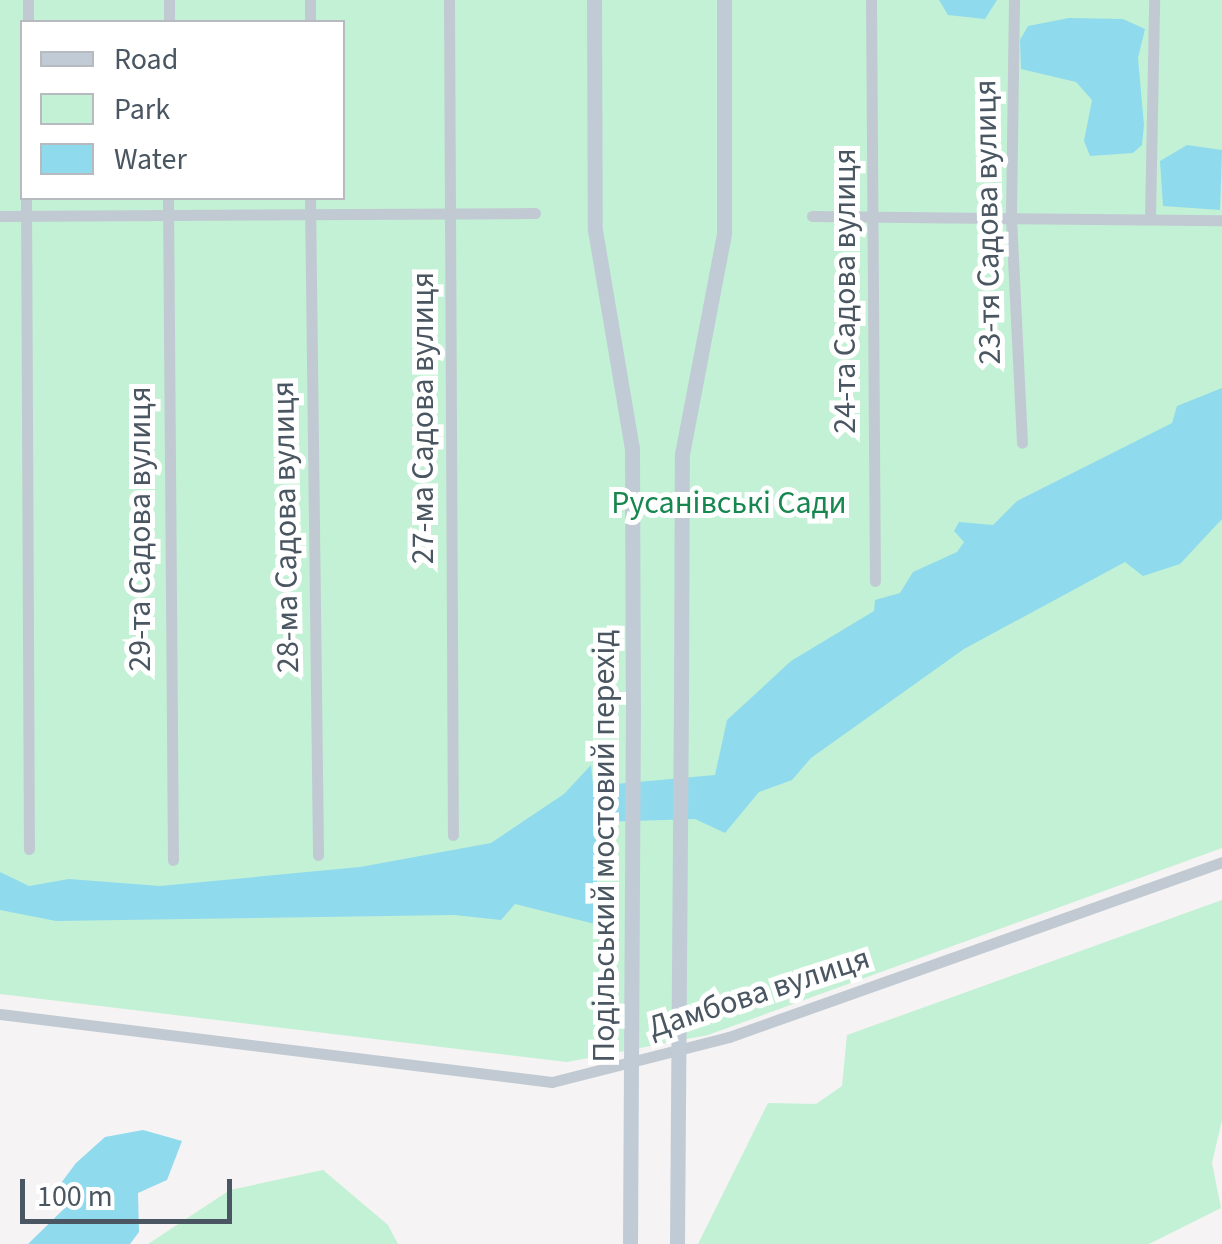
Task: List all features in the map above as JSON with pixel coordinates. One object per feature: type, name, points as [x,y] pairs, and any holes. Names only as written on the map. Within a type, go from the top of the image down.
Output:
[{"type":"main road","name":"Подільський мостовий перехід","points":[[594,0],[594,230],[632,448],[630,1244]]},
{"type":"main road","points":[[677,1244],[682,454],[724,233],[724,0]]},
{"type":"street","name":"27-ма Садова вулиця","points":[[450,0],[453,835]]},
{"type":"street","name":"24-та Садова вулиця","points":[[871,0],[875,580]]},
{"type":"street","name":"23-тя Садова вулиця","points":[[1014,0],[1010,218],[1022,443]]},
{"type":"street","points":[[1150,218],[1154,0]]},
{"type":"street","points":[[26,200],[29,849]]},
{"type":"street","name":"29-та Садова вулиця","points":[[168,200],[172,860]]},
{"type":"street","points":[[0,216],[168,216],[310,204],[450,213],[535,213]]},
{"type":"street","name":"28-ма Садова вулиця","points":[[310,204],[318,855]]},
{"type":"street","points":[[812,216],[1222,220]]},
{"type":"street","name":"Дамбова вулиця","points":[[0,1014],[552,1082],[729,1036],[1222,862]]},
{"type":"green space","name":"Русанівські Сади","points":[[0,0],[1222,0],[1222,848],[708,1035],[567,1062],[0,994]]},
{"type":"green space","points":[[1222,900],[1222,1120],[1212,1163],[1221,1208],[1149,1244],[698,1244],[768,1103],[816,1104],[842,1086],[847,1035]]},
{"type":"green space","points":[[323,1170],[388,1225],[398,1244],[148,1244],[230,1190]]},
{"type":"water","points":[[939,0],[997,0],[985,19],[948,15]]},
{"type":"water","points":[[1069,18],[1123,19],[1145,29],[1138,58],[1144,125],[1142,145],[1133,153],[1090,156],[1084,141],[1092,100],[1076,82],[1021,69],[1020,40],[1028,26]]},
{"type":"water","points":[[1187,145],[1222,150],[1220,210],[1163,206],[1160,161]]},
{"type":"water","points":[[1222,388],[1222,519],[1180,564],[1143,576],[1125,562],[964,649],[811,758],[792,780],[759,792],[725,833],[695,819],[600,822],[595,924],[515,904],[501,920],[454,915],[56,921],[0,910],[0,872],[29,886],[69,879],[160,886],[360,867],[491,843],[564,794],[591,765],[593,786],[715,775],[727,720],[791,661],[874,611],[875,600],[900,593],[913,572],[957,552],[964,542],[954,531],[959,522],[993,525],[1017,501],[1172,423],[1177,406]]},
{"type":"water","points":[[143,1130],[182,1141],[167,1180],[138,1193],[139,1232],[130,1244],[28,1244],[72,1201],[61,1183],[76,1163],[105,1137]]}]
